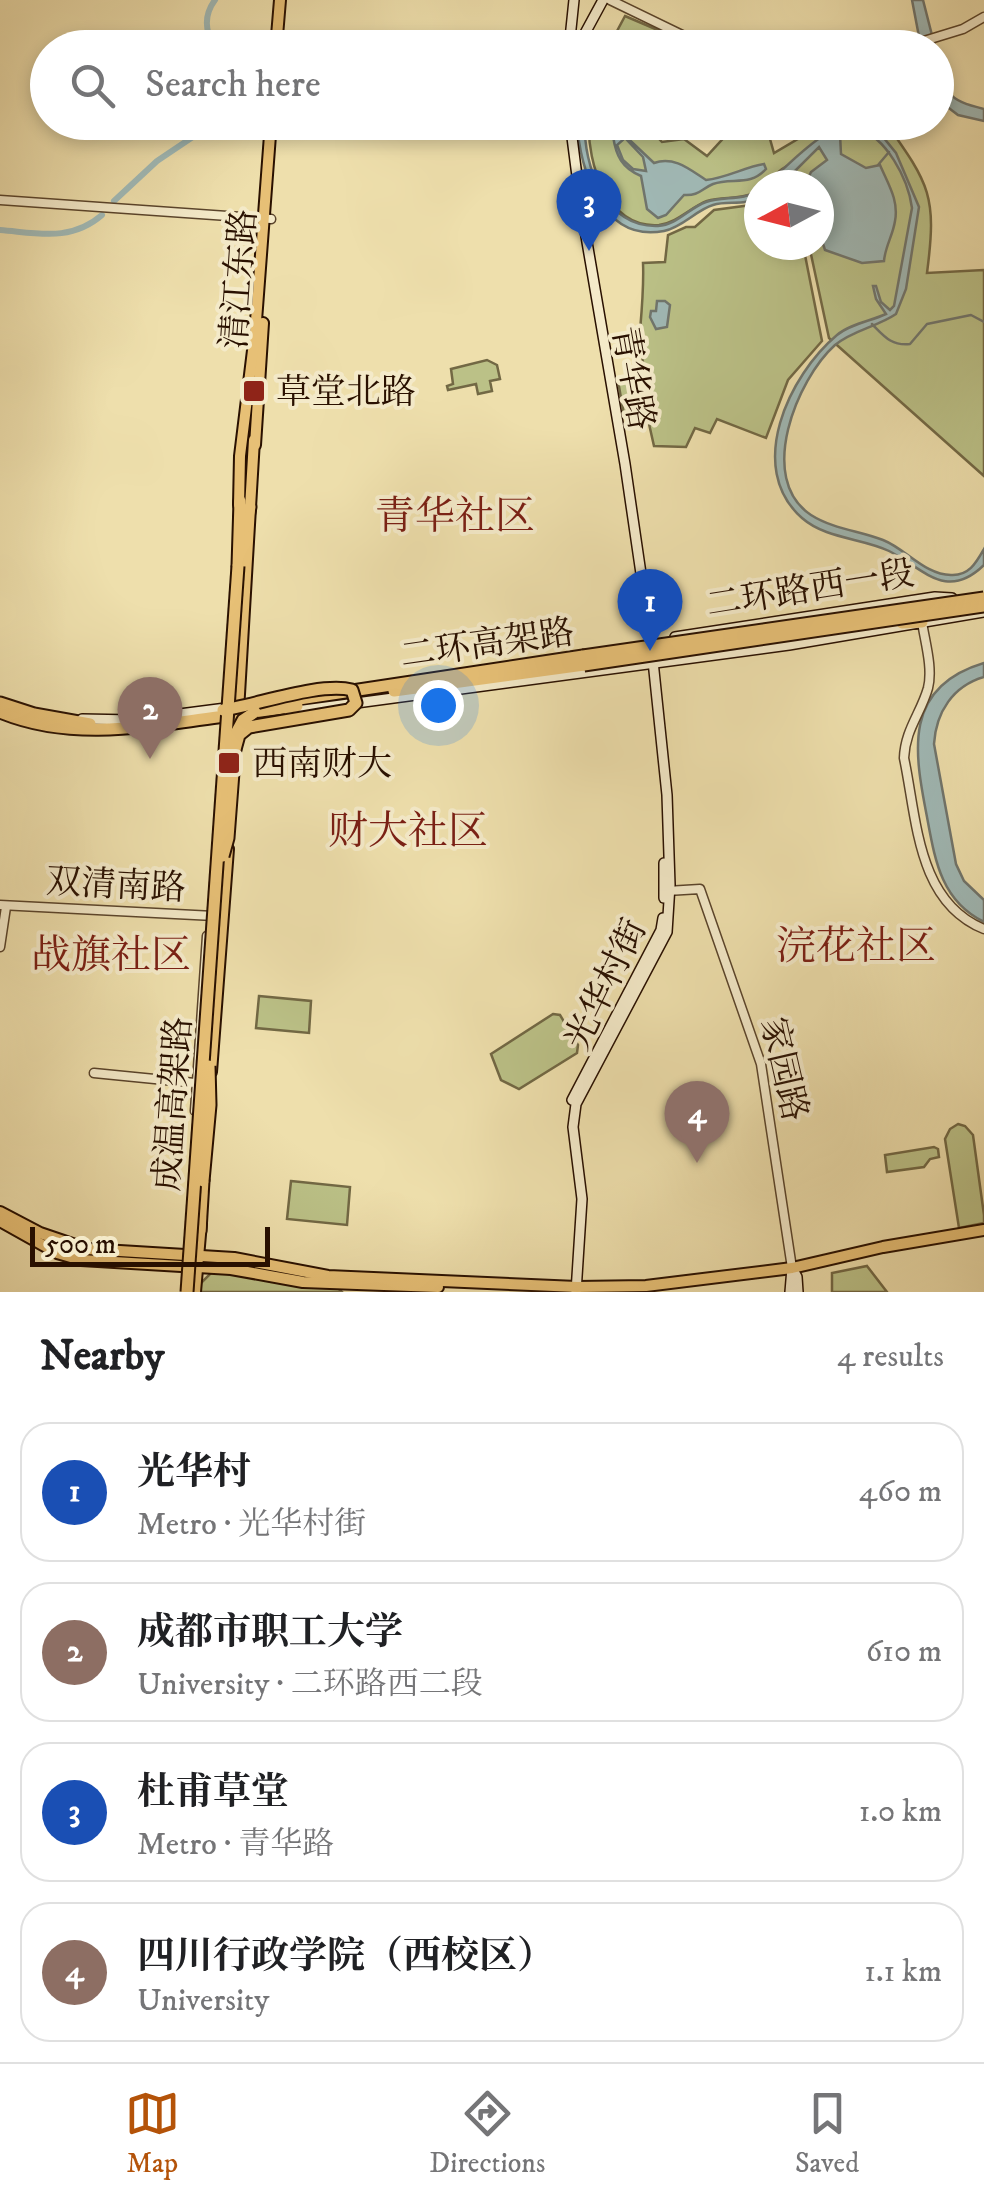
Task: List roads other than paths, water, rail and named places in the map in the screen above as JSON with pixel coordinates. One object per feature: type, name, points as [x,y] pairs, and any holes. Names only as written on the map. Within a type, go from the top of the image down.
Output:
[{"type":"highway","name":"成温高架路","points":[[189,1292],[211,931],[245,504]]},
{"type":"highway","name":"成温高架路","points":[[189,1292],[210,1063],[240,566]]},
{"type":"highway","name":"二环高架路","points":[[0,714],[41,725],[95,730],[255,712],[746,637],[984,595]]},
{"type":"highway","points":[[746,637],[946,598]]},
{"type":"highway","name":"二环高架路","points":[[0,700],[54,718],[110,724],[234,713],[746,637],[984,609]]},
{"type":"highway","points":[[746,637],[793,640],[922,622]]},
{"type":"highway","points":[[234,713],[277,698],[345,688],[354,692],[357,700],[349,710],[249,727],[239,736],[234,753]]},
{"type":"highway","points":[[223,856],[238,727],[255,712]]},
{"type":"highway","points":[[194,1126],[211,931]]},
{"type":"highway","points":[[200,1231],[210,1063]]},
{"type":"main road","points":[[280,30],[283,0]]},
{"type":"main road","points":[[570,30],[574,0]]},
{"type":"main road","points":[[586,30],[608,0]]},
{"type":"main road","name":"清江东路","points":[[217,915],[234,713],[245,504],[246,483],[240,456],[250,438],[273,140]]},
{"type":"main road","name":"青华路","points":[[570,140],[584,257],[648,642]]},
{"type":"main road","name":"二环路西一段","points":[[234,713],[648,642],[935,597],[984,595]]},
{"type":"main road","name":"二环路西一段","points":[[234,713],[789,645],[984,609]]},
{"type":"main road","name":"光华村街","points":[[574,1290],[582,1199],[573,1127],[576,1104],[667,932],[663,788],[648,642]]},
{"type":"main road","points":[[0,700],[34,710],[113,721],[234,713]]},
{"type":"main road","points":[[0,714],[30,728],[98,734],[234,713]]},
{"type":"main road","points":[[189,1292],[200,1231],[217,915]]},
{"type":"main road","points":[[189,1292],[185,1259],[194,1126],[217,915]]},
{"type":"main road","points":[[0,1212],[39,1236],[80,1248],[185,1259],[198,1256],[262,1261],[328,1279],[574,1290],[793,1272]]},
{"type":"main road","points":[[0,1221],[84,1252],[148,1257]]},
{"type":"main road","points":[[638,1292],[793,1272],[883,1247],[984,1233]]},
{"type":"main road","points":[[214,1262],[328,1279],[548,1292]]},
{"type":"main road","points":[[790,1292],[793,1272]]},
{"type":"main road","points":[[793,1272],[798,1292]]},
{"type":"street","points":[[608,0],[671,30]]},
{"type":"street","points":[[954,31],[984,17]]},
{"type":"street","points":[[0,200],[268,219]]},
{"type":"street","points":[[922,622],[930,677],[904,740],[904,758],[931,881],[946,905],[984,929]]},
{"type":"street","name":"家园路","points":[[667,891],[700,889],[761,1064],[793,1272]]},
{"type":"street","points":[[0,948],[3,906]]},
{"type":"street","name":"双清南路","points":[[3,906],[217,915]]},
{"type":"street","points":[[94,1073],[196,1084],[203,956],[217,915]]},
{"type":"street","points":[[198,1256],[214,1101],[210,1063]]},
{"type":"water","points":[[912,0],[923,0],[931,30],[918,30]]},
{"type":"water","points":[[954,97],[984,109],[984,121],[954,112]]},
{"type":"water","points":[[579,140],[585,140],[593,175],[611,205],[640,224],[665,225],[719,199],[744,196],[744,201],[713,205],[677,226],[643,232],[625,226],[610,214],[598,199]]},
{"type":"water","points":[[614,140],[623,140],[617,145],[623,160],[633,169],[646,171],[643,157],[627,140],[654,163],[675,162],[706,180],[764,164],[766,169],[744,170],[744,180],[720,182],[684,195],[666,215],[658,218],[647,209],[641,176],[621,160]]},
{"type":"water","points":[[818,140],[840,140],[841,154],[866,168],[880,165],[896,213],[884,261],[862,263],[834,253],[834,170],[814,170],[827,160],[819,147],[796,170],[782,170]]},
{"type":"water","points":[[877,140],[885,140],[896,153],[919,207],[906,289],[896,314],[835,345],[807,381],[788,429],[786,478],[795,499],[811,515],[883,540],[933,571],[963,573],[975,564],[984,549],[984,565],[958,581],[935,578],[889,551],[812,525],[785,497],[777,474],[775,449],[780,423],[803,373],[842,331],[886,314],[873,286],[881,302],[890,310],[894,306],[912,208],[894,160]]},
{"type":"water","points":[[657,301],[670,305],[667,327],[656,329],[650,317],[651,311],[656,311]]},
{"type":"water","points":[[984,663],[984,677],[963,687],[948,702],[938,721],[934,744],[956,864],[964,881],[984,900],[984,922],[958,903],[942,878],[922,792],[918,746],[920,724],[939,688],[958,674]]},
{"type":"waterway","points":[[208,30],[209,12],[215,0]]},
{"type":"waterway","points":[[114,201],[157,161],[188,140]]},
{"type":"waterway","points":[[878,165],[889,152]]},
{"type":"waterway","points":[[0,230],[66,232],[90,224],[102,215]]},
{"type":"waterway","points":[[872,324],[888,339],[910,344],[927,324],[971,315],[984,322]]},
{"type":"tunnel","points":[[148,1259],[172,1261]]},
{"type":"place","name":"杜甫草堂","points":[[589,251]]},
{"type":"place","name":"草堂北路","points":[[254,391]]},
{"type":"place","name":"光华村","points":[[650,651]]},
{"type":"place","name":"成都市职工大学","points":[[150,759]]},
{"type":"place","name":"西南财大","points":[[229,763]]},
{"type":"place","name":"四川行政学院（西校区）","points":[[697,1163]]},
{"type":"district","name":"青华社区","points":[[455,515]]},
{"type":"district","name":"财大社区","points":[[408,830]]},
{"type":"district","name":"浣花社区","points":[[856,945]]},
{"type":"district","name":"战旗社区","points":[[111,954]]}]
